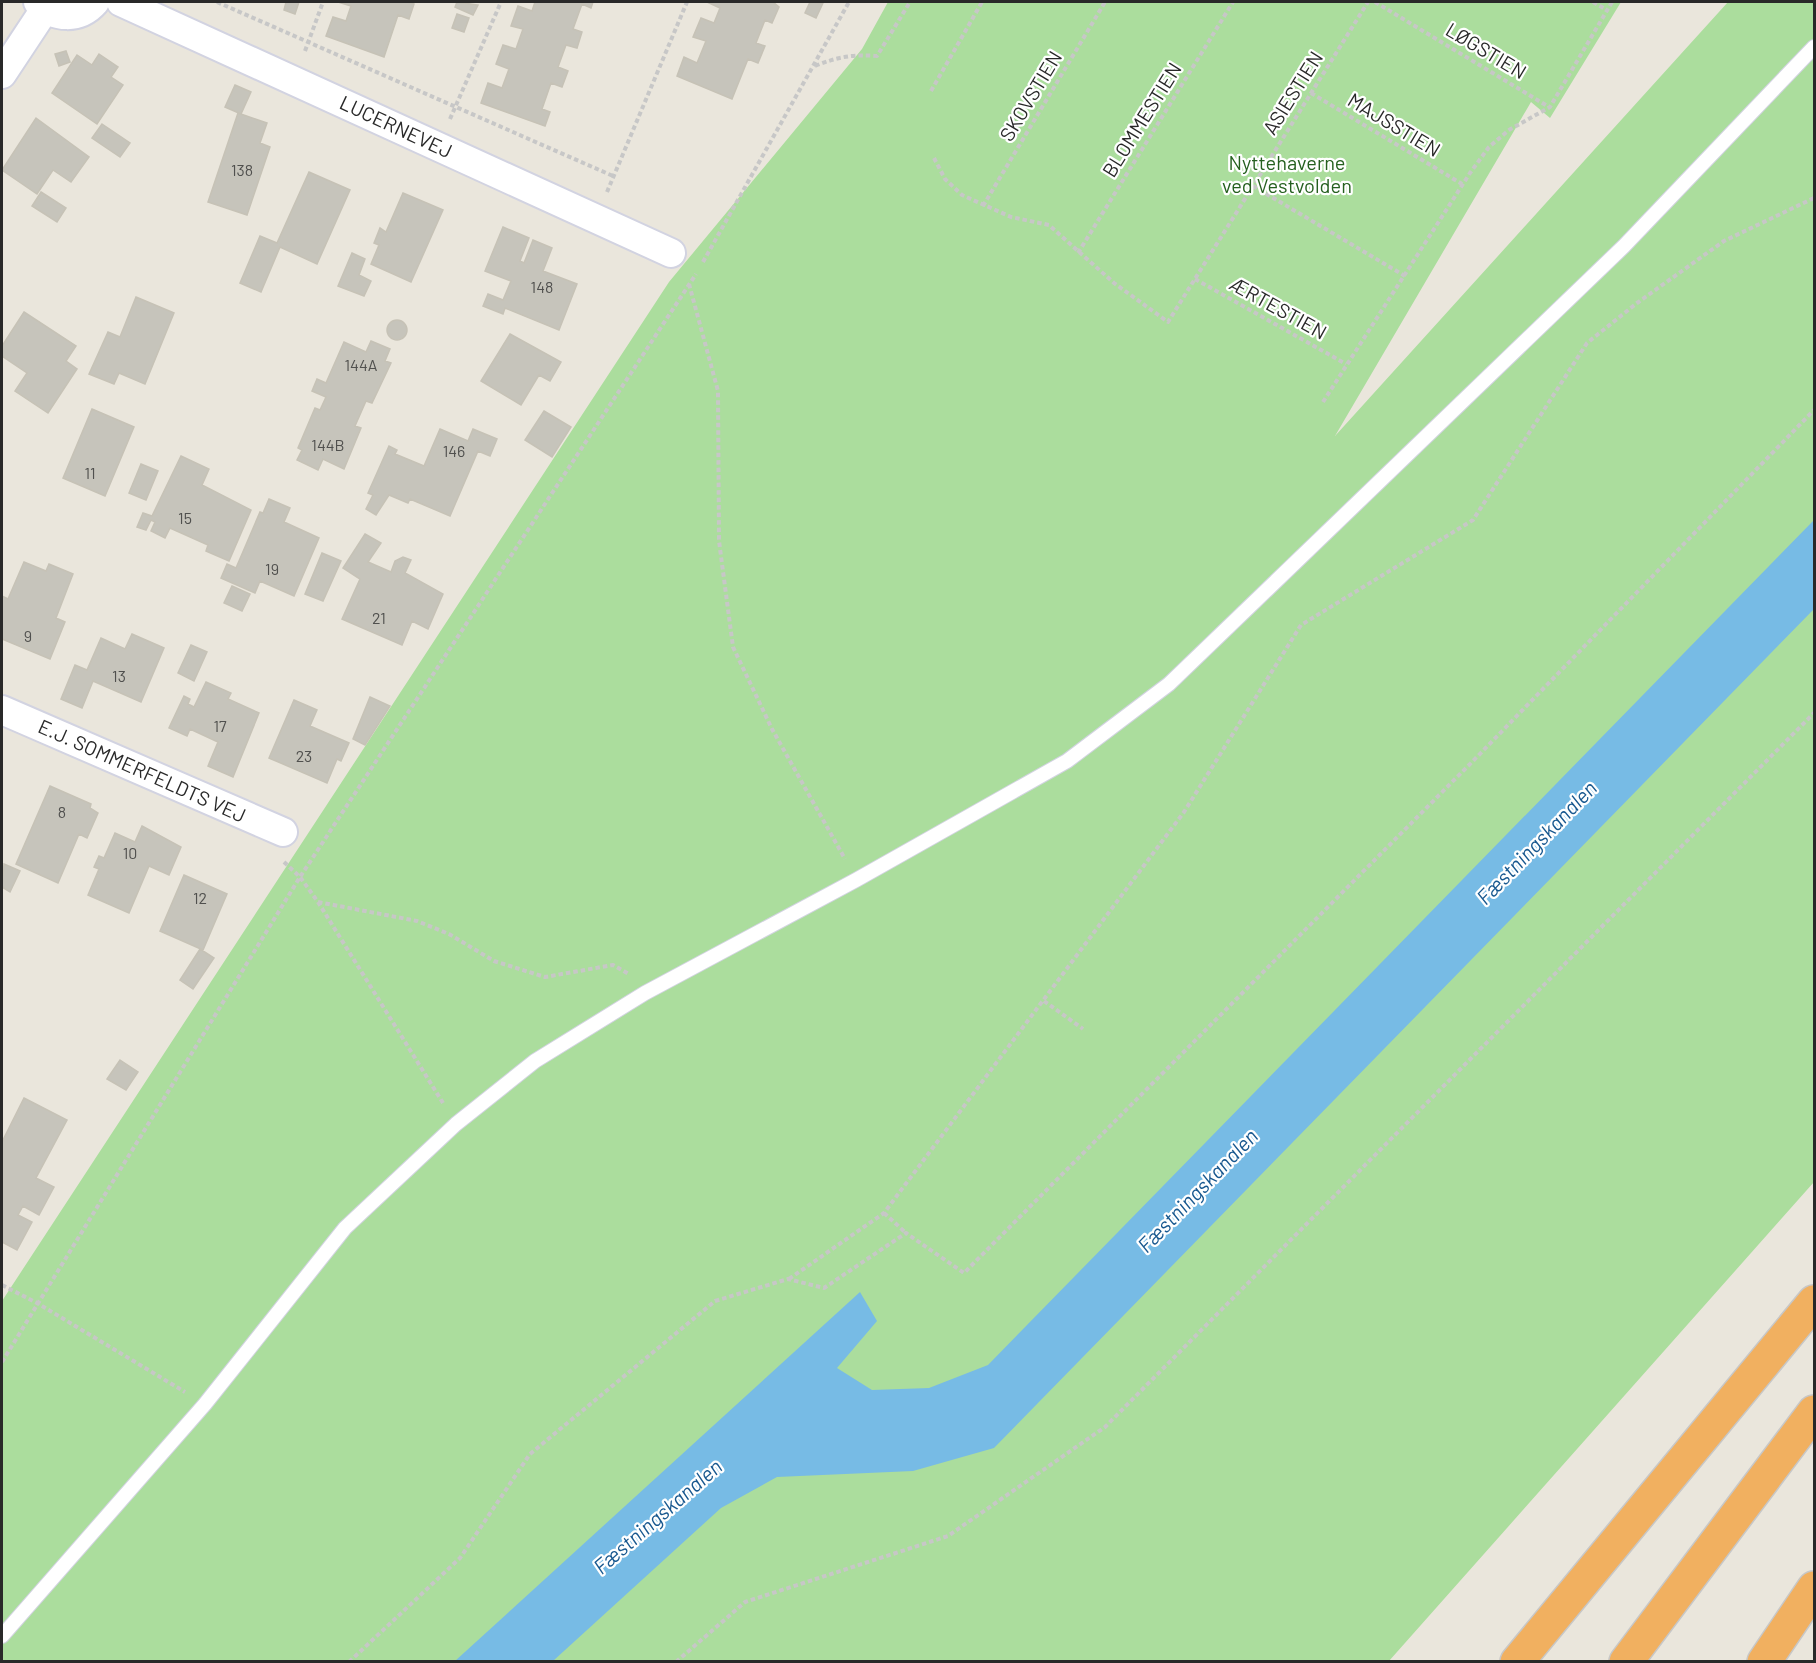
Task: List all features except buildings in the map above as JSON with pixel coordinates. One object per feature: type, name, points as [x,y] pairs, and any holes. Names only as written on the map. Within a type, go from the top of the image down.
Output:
[{"type":"highway","points":[[1517,1662],[1815,1302]]},
{"type":"highway","points":[[1626,1662],[1815,1413]]},
{"type":"highway","points":[[1764,1662],[1815,1588]]},
{"type":"street","points":[[2,74],[41,5],[57,15],[71,15],[83,12],[95,2]]},
{"type":"street","name":"LUCERNEVEJ","points":[[121,2],[671,253]]},
{"type":"street","name":"E.J. SOMMERFELDTS VEJ","points":[[2,710],[283,832]]},
{"type":"lane","points":[[2,1636],[205,1404],[345,1228],[456,1124],[536,1061],[645,993],[856,880],[1067,761],[1169,684],[1624,246],[1815,47]]},
{"type":"path","points":[[217,2],[613,176]]},
{"type":"path","points":[[294,81],[323,2]]},
{"type":"path","points":[[438,147],[501,2]]},
{"type":"path","points":[[596,218],[687,2]]},
{"type":"path","points":[[2,1362],[300,877],[690,285],[849,2]]},
{"type":"path","points":[[814,66],[837,57],[857,54],[877,56],[910,2]]},
{"type":"path","points":[[931,91],[982,2]]},
{"type":"path","name":"SKOVSTIEN","points":[[983,206],[1105,2]]},
{"type":"path","name":"BLOMMESTIEN","points":[[1078,253],[1233,2]]},
{"type":"path","name":"ASIESTIEN","points":[[1078,253],[1168,322],[1368,2]]},
{"type":"path","name":"LØGSTIEN","points":[[1375,2],[1550,107]]},
{"type":"path","points":[[1593,2],[1607,10]]},
{"type":"path","points":[[1323,402],[1462,184],[1490,147],[1509,130],[1550,107],[1612,2]]},
{"type":"path","name":"MAJSSTIEN","points":[[1311,93],[1462,184]]},
{"type":"path","points":[[934,158],[945,179],[962,195],[1011,217],[1049,225],[1062,234],[1078,253]]},
{"type":"path","points":[[1253,186],[1405,276]]},
{"type":"path","points":[[349,1662],[460,1558],[530,1454],[715,1301],[788,1279],[884,1213],[1184,812],[1301,625],[1473,520],[1587,343],[1637,303],[1724,241],[1815,198]]},
{"type":"path","points":[[671,253],[690,285],[718,391],[719,541],[733,647],[772,729],[856,880]]},
{"type":"path","name":"ÆRTESTIEN","points":[[1195,279],[1347,364]]},
{"type":"path","points":[[884,1213],[906,1233],[964,1274],[1473,761],[1815,410]]},
{"type":"path","points":[[676,1662],[745,1602],[948,1536],[1105,1427],[1815,713]]},
{"type":"path","points":[[300,877],[318,902],[456,1124]]},
{"type":"path","points":[[318,902],[417,921],[448,934],[494,961],[545,977],[614,966],[633,976],[645,993]]},
{"type":"path","points":[[1044,1001],[1083,1029]]},
{"type":"path","points":[[788,1279],[824,1288],[906,1233]]},
{"type":"path","points":[[2,1285],[37,1303],[205,1404]]},
{"type":"green space","name":"Nyttehaverne ved Vestvolden","points":[[888,2],[1621,2],[1550,118],[1531,102],[1335,436],[1728,2],[1814,2],[1814,1182],[1389,1661],[2,1662],[2,1301],[669,282],[862,49]]},
{"type":"water","name":"Fæstningskanalen","points":[[1814,520],[1814,609],[994,1448],[913,1471],[777,1477],[721,1508],[553,1661],[455,1661],[860,1292],[877,1321],[837,1368],[872,1390],[929,1388],[988,1365]]}]
